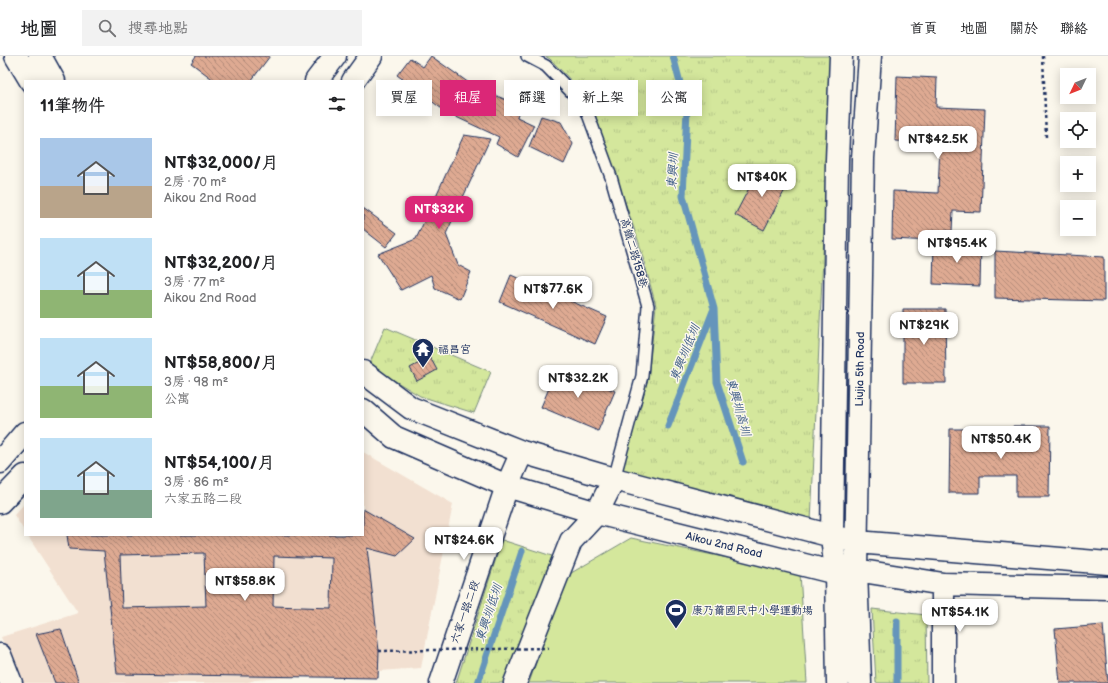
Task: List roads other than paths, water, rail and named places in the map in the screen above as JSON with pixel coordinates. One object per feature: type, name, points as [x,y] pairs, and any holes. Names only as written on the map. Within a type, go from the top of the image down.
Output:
[{"type":"street","points":[[16,56],[30,80]]},
{"type":"street","points":[[40,56],[53,80]]},
{"type":"street","points":[[317,80],[336,56]]},
{"type":"street","points":[[354,80],[371,56]]},
{"type":"street","name":"Liujia 5th Road","points":[[841,56],[837,160],[832,536],[846,572],[860,683]]},
{"type":"street","name":"Liujia 5th Road","points":[[838,683],[846,572],[857,542],[863,158],[870,56]]},
{"type":"street","points":[[364,373],[411,408],[522,452],[614,479],[832,536],[857,542],[1108,563]]},
{"type":"street","name":"Aikou 2nd Road","points":[[364,411],[394,437],[507,486],[597,513],[846,572],[943,584],[1108,588]]},
{"type":"street","points":[[0,462],[24,434]]},
{"type":"street","name":"六家一路二段","points":[[441,683],[507,486],[522,452]]},
{"type":"street","points":[[0,502],[24,477]]},
{"type":"street","points":[[515,683],[571,541],[597,513],[614,479]]},
{"type":"street","points":[[943,584],[943,683]]},
{"type":"street","points":[[0,655],[11,683]]},
{"type":"lane","name":"高鐵二路158巷","points":[[527,56],[546,66],[585,106],[611,177],[648,306],[642,376],[614,479]]},
{"type":"waterway","name":"東興圳","points":[[673,56],[687,110],[683,196],[714,309],[717,382],[743,462]]},
{"type":"waterway","name":"東興圳低圳","points":[[668,426],[713,311]]},
{"type":"waterway","name":"東興圳低圳","points":[[478,683],[522,551]]},
{"type":"waterway","name":"東興圳高圳","points":[[897,621],[897,683]]},
{"type":"place","name":"福昌宮","points":[[423,368]]},
{"type":"place","name":"康乃薾國民中小學運動場","points":[[676,630]]}]
